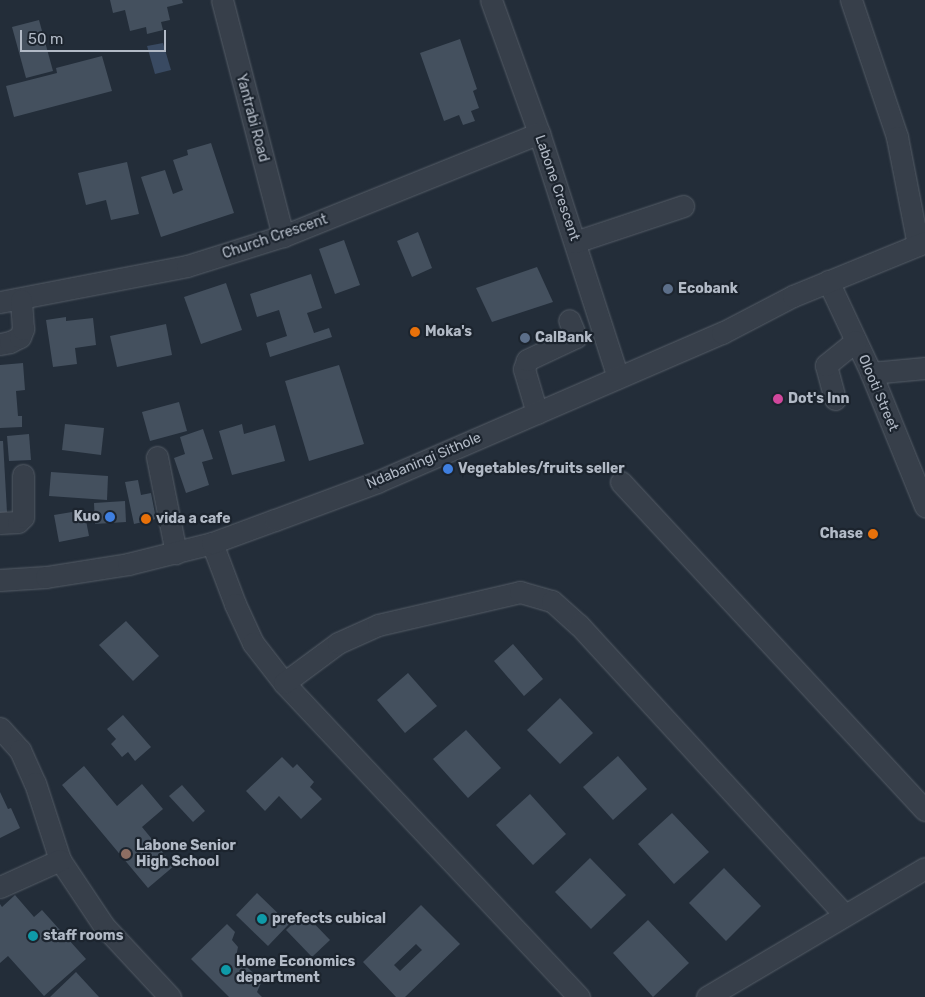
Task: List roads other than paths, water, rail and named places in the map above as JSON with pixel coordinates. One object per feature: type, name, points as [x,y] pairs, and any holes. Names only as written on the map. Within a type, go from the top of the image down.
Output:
[{"type":"street","name":"Yantrabi Road","points":[[222,0],[283,236]]},
{"type":"street","name":"Labone Crescent","points":[[491,0],[575,242],[618,378]]},
{"type":"street","points":[[851,0],[897,137],[922,244]]},
{"type":"street","name":"Church Crescent","points":[[0,302],[21,300],[187,266],[283,236],[538,134]]},
{"type":"street","points":[[575,242],[683,206]]},
{"type":"street","name":"Ndabaningi Sithole","points":[[0,580],[56,575],[176,553],[212,543],[377,482],[722,332],[793,296],[922,244]]},
{"type":"street","name":"Olooti Street","points":[[828,281],[871,373],[924,500]]},
{"type":"street","points":[[0,344],[20,337],[23,329],[21,300]]},
{"type":"street","points":[[537,413],[524,369],[526,360],[576,337],[569,320]]},
{"type":"street","points":[[835,399],[826,365],[856,341]]},
{"type":"street","points":[[871,373],[923,371]]},
{"type":"street","points":[[157,457],[176,553]]},
{"type":"street","points":[[0,523],[18,522],[23,517],[23,475]]},
{"type":"street","points":[[621,482],[925,810]]},
{"type":"street","points":[[212,543],[235,604],[253,643],[284,683],[579,997]]},
{"type":"street","points":[[284,683],[338,643],[378,625],[520,592],[552,601],[579,625],[844,914]]},
{"type":"street","points":[[0,728],[20,750],[35,783],[60,860],[104,926],[170,997]]},
{"type":"street","points":[[0,886],[60,860]]},
{"type":"street","points":[[707,997],[844,914],[925,868]]},
{"type":"water","points":[[163,43],[171,70],[155,74],[147,46]]},
{"type":"place","name":"Ecobank","points":[[668,289]]},
{"type":"place","name":"Moka's","points":[[415,332]]},
{"type":"place","name":"CalBank","points":[[525,338]]},
{"type":"place","name":"Dot's Inn","points":[[778,399]]},
{"type":"place","name":"Vegetables/fruits seller","points":[[448,469]]},
{"type":"place","name":"Kuo","points":[[110,517]]},
{"type":"place","name":"vida a cafe","points":[[146,519]]},
{"type":"place","name":"Chase","points":[[873,534]]},
{"type":"place","name":"Labone Senior High School","points":[[126,854]]},
{"type":"place","name":"prefects cubical","points":[[262,919]]},
{"type":"place","name":"staff rooms","points":[[33,936]]},
{"type":"place","name":"Home Economics department","points":[[226,970]]}]
